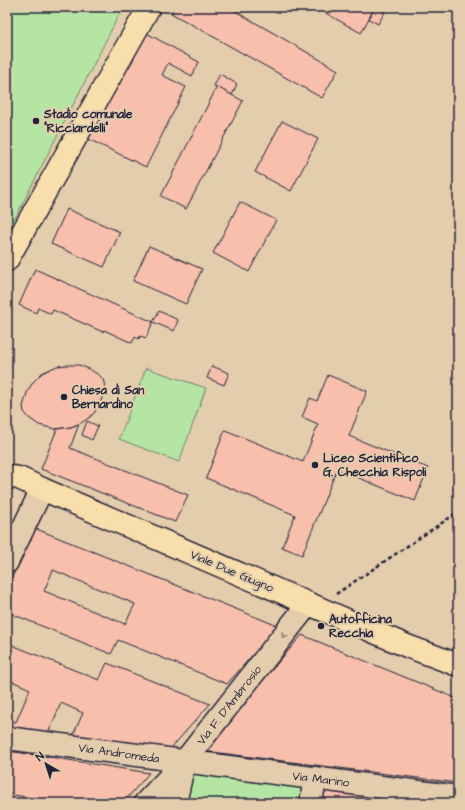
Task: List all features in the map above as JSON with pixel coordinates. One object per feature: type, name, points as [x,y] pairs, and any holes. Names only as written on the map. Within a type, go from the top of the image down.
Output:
[{"type":"main road","points":[[7,260],[149,7]]},
{"type":"main road","name":"Viale Due Giugno","points":[[7,476],[19,478],[312,606],[407,646],[458,665]]},
{"type":"street","points":[[7,562],[42,489]]},
{"type":"street","name":"Via F. D'Ambrosio","points":[[146,803],[184,762],[312,606]]},
{"type":"street","name":"Via Andromeda","points":[[7,738],[184,762]]},
{"type":"street","points":[[175,803],[184,762]]},
{"type":"street","name":"Via Marino","points":[[184,762],[458,797]]},
{"type":"street","points":[[311,803],[315,778]]},
{"type":"path","points":[[312,606],[458,512]]},
{"type":"green space","name":"Stadio comunale \"Ricciardelli\"","points":[[7,7],[123,7],[7,234]]},
{"type":"green space","points":[[146,368],[206,388],[179,462],[119,439]]},
{"type":"green space","points":[[188,766],[311,781],[307,803],[181,803]]},
{"type":"building","points":[[174,7],[228,7],[338,70],[322,98],[171,13]]},
{"type":"building","points":[[315,7],[375,7],[361,33]]},
{"type":"building","points":[[375,7],[385,12],[378,24],[369,19]]},
{"type":"building","points":[[139,29],[199,62],[192,76],[168,63],[162,75],[186,87],[146,167],[86,138]]},
{"type":"building","points":[[220,74],[237,84],[232,95],[214,86]]},
{"type":"building","points":[[217,87],[243,101],[186,209],[161,196]]},
{"type":"building","points":[[282,121],[318,139],[291,191],[255,172]]},
{"type":"building","points":[[240,202],[276,220],[249,272],[213,253]]},
{"type":"building","points":[[67,209],[120,232],[104,267],[51,244]]},
{"type":"building","points":[[149,246],[202,269],[186,304],[133,281]]},
{"type":"building","points":[[35,269],[153,322],[146,338],[140,336],[139,339],[135,337],[132,343],[104,330],[103,332],[53,310],[51,314],[38,308],[36,313],[19,305]]},
{"type":"building","points":[[159,311],[178,320],[174,331],[153,322]]},
{"type":"building","name":"Chiesa di San Bernardino","points":[[79,365],[89,369],[103,379],[105,387],[100,403],[90,417],[71,427],[55,429],[39,425],[29,418],[24,412],[23,406],[28,390],[42,373],[57,366]]},
{"type":"building","points":[[212,366],[229,373],[224,385],[207,378]]},
{"type":"building","name":"Liceo Scientifico G. Checchia Rispoli","points":[[328,375],[367,391],[349,436],[428,468],[415,501],[337,469],[302,555],[282,547],[295,515],[206,478],[225,430],[303,462],[318,424],[302,417],[310,398],[317,401]]},
{"type":"building","points":[[87,421],[98,426],[92,440],[82,435]]},
{"type":"building","points":[[79,424],[70,448],[188,495],[175,522],[41,469],[57,429]]},
{"type":"building","points":[[34,528],[278,626],[227,684],[118,640],[111,654],[7,612],[7,589]],"holes":[[[53,570],[135,604],[125,624],[44,591]]]},
{"type":"building","points":[[302,635],[458,699],[458,783],[204,751],[206,745]]},
{"type":"building","points":[[7,643],[99,680],[107,663],[210,704],[164,756],[70,742],[83,713],[61,703],[46,739],[7,731],[7,718],[16,722],[30,689],[7,679]]},
{"type":"building","points":[[7,751],[149,773],[123,803],[39,803],[39,799],[7,794]]},
{"type":"building","points":[[320,790],[441,803],[318,803]]},
{"type":"place","name":"Stadio comunale \"Ricciardelli\"","points":[[36,121]]},
{"type":"place","name":"Chiesa di San Bernardino","points":[[64,397]]},
{"type":"place","name":"Liceo Scientifico G. Checchia Rispoli","points":[[315,465]]},
{"type":"place","name":"Autofficina Recchia","points":[[321,626]]}]
